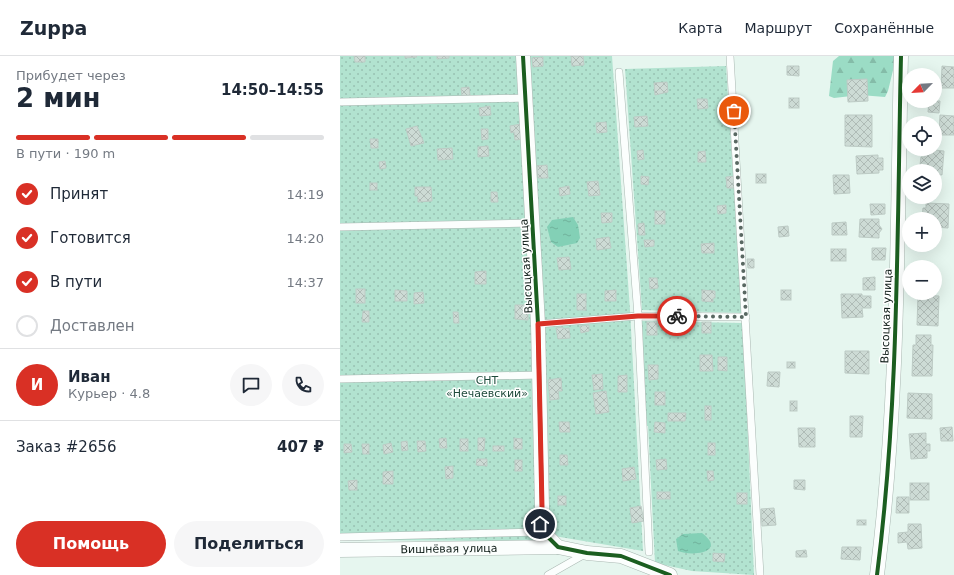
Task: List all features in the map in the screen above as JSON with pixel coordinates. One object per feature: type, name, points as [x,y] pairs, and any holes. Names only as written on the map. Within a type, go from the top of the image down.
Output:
[{"type":"street","name":"Высоцкая улица","points":[[523,56],[538,324],[542,528]]},
{"type":"street","name":"Высоцкая улица","points":[[877,575],[886,505],[895,332],[901,56]]},
{"type":"street","points":[[542,528],[558,547]]},
{"type":"street","name":"Вишнёвая улица","points":[[340,550],[558,547],[587,553],[621,556],[670,575]]},
{"type":"lane","points":[[730,56],[760,575]]},
{"type":"lane","points":[[619,72],[638,316],[649,552]]},
{"type":"lane","points":[[340,102],[526,98]]},
{"type":"lane","points":[[340,227],[532,223]]},
{"type":"lane","points":[[538,324],[638,316],[746,317]]},
{"type":"lane","points":[[340,379],[540,375]]},
{"type":"lane","points":[[340,537],[542,528]]},
{"type":"lane","points":[[548,575],[587,553]]},
{"type":"green space","name":"СНТ «Нечаевский»","points":[[340,56],[612,56],[630,310],[643,551],[548,535],[530,541],[340,540]]},
{"type":"green space","points":[[839,56],[895,56],[896,58],[888,91],[885,97],[860,95],[834,98],[829,96],[833,61]]},
{"type":"green space","points":[[726,66],[742,313],[642,310],[625,69]]},
{"type":"green space","points":[[641,321],[743,323],[754,575],[692,571],[655,563]]},
{"type":"water","points":[[573,217],[578,225],[580,238],[577,243],[558,247],[551,242],[547,227],[552,220]]},
{"type":"water","points":[[702,533],[709,539],[711,545],[709,549],[699,553],[684,553],[678,551],[676,539],[683,534]]},
{"type":"building","points":[[354,56],[365,56],[365,62],[355,62]]},
{"type":"building","points":[[405,56],[416,56],[417,57],[405,58]]},
{"type":"building","points":[[437,56],[449,56],[449,58],[437,59]]},
{"type":"building","points":[[571,56],[583,56],[584,65],[572,66]]},
{"type":"building","points":[[543,57],[543,66],[533,67],[532,58]]},
{"type":"building","points":[[787,66],[799,66],[799,76],[787,75]]},
{"type":"building","points":[[942,66],[954,67],[954,88],[942,88]]},
{"type":"building","points":[[867,79],[868,101],[848,102],[847,80]]},
{"type":"building","points":[[667,82],[668,92],[655,95],[654,83]]},
{"type":"building","points":[[469,87],[470,95],[462,96],[461,88]]},
{"type":"building","points":[[789,98],[799,98],[799,108],[789,108]]},
{"type":"building","points":[[697,99],[707,99],[708,108],[698,109]]},
{"type":"building","points":[[490,106],[491,115],[480,116],[479,108]]},
{"type":"building","points":[[928,108],[939,108],[939,113],[928,112]]},
{"type":"building","points":[[845,115],[872,115],[872,147],[845,146]]},
{"type":"building","points":[[940,115],[954,116],[954,135],[942,135],[942,116]]},
{"type":"building","points":[[647,116],[648,126],[635,127],[634,117]]},
{"type":"building","points":[[606,122],[607,132],[597,133],[596,123]]},
{"type":"building","points":[[521,124],[524,139],[515,140],[514,132],[511,133],[510,126]]},
{"type":"building","points":[[417,126],[424,143],[411,146],[406,129]]},
{"type":"building","points":[[481,129],[488,129],[488,139],[482,140]]},
{"type":"building","points":[[370,139],[378,139],[378,148],[371,148]]},
{"type":"building","points":[[488,146],[489,156],[478,157],[478,147]]},
{"type":"building","points":[[452,148],[453,159],[438,160],[437,149]]},
{"type":"building","points":[[643,150],[644,159],[638,160],[637,151]]},
{"type":"building","points":[[705,151],[706,162],[698,162],[698,152]]},
{"type":"building","points":[[942,151],[944,151],[942,175],[942,164],[920,164],[921,157],[942,156]]},
{"type":"building","points":[[878,155],[878,158],[883,158],[883,170],[879,170],[879,173],[857,174],[856,156]]},
{"type":"building","points":[[385,161],[386,168],[380,169],[379,162]]},
{"type":"building","points":[[547,165],[548,178],[538,178],[537,166]]},
{"type":"building","points":[[756,174],[766,174],[766,183],[756,183]]},
{"type":"building","points":[[833,175],[849,175],[850,193],[834,194]]},
{"type":"building","points":[[641,176],[649,177],[648,185],[641,184]]},
{"type":"building","points":[[737,176],[737,188],[727,188],[726,177]]},
{"type":"building","points":[[598,181],[600,195],[589,196],[587,182]]},
{"type":"building","points":[[370,183],[377,183],[377,190],[370,190]]},
{"type":"building","points":[[569,186],[570,194],[560,196],[559,188]]},
{"type":"building","points":[[415,187],[431,187],[432,201],[418,202],[418,196],[415,196]]},
{"type":"building","points":[[491,192],[497,192],[498,202],[491,202]]},
{"type":"building","points":[[870,204],[885,204],[885,214],[871,215]]},
{"type":"building","points":[[926,204],[949,204],[948,228],[942,228],[942,212],[923,212],[923,208],[926,208]]},
{"type":"building","points":[[726,205],[726,213],[718,214],[717,206]]},
{"type":"building","points":[[655,211],[665,211],[665,224],[655,224]]},
{"type":"building","points":[[601,213],[612,213],[612,222],[602,223]]},
{"type":"building","points":[[860,219],[879,219],[879,225],[882,229],[879,233],[879,238],[859,237]]},
{"type":"building","points":[[846,222],[847,235],[832,235],[832,223]]},
{"type":"building","points":[[644,223],[645,235],[639,235],[638,224]]},
{"type":"building","points":[[788,226],[789,236],[779,237],[778,227]]},
{"type":"building","points":[[609,237],[611,248],[597,250],[596,239]]},
{"type":"building","points":[[644,240],[654,240],[654,246],[645,247]]},
{"type":"building","points":[[714,243],[714,253],[702,253],[701,244]]},
{"type":"building","points":[[872,248],[886,248],[885,260],[872,260]]},
{"type":"building","points":[[831,249],[846,249],[846,261],[831,261]]},
{"type":"building","points":[[569,257],[571,269],[559,270],[557,258]]},
{"type":"building","points":[[747,259],[754,259],[754,268],[748,268]]},
{"type":"building","points":[[486,271],[486,284],[475,284],[475,272]]},
{"type":"building","points":[[875,277],[875,290],[863,290],[863,278]]},
{"type":"building","points":[[649,278],[657,278],[658,288],[650,289]]},
{"type":"building","points":[[356,289],[365,289],[365,303],[356,303]]},
{"type":"building","points":[[395,290],[407,291],[407,301],[395,301]]},
{"type":"building","points":[[616,290],[616,301],[605,301],[605,291]]},
{"type":"building","points":[[702,290],[715,291],[715,298],[713,298],[713,302],[702,301]]},
{"type":"building","points":[[781,290],[791,290],[791,300],[781,300]]},
{"type":"building","points":[[423,292],[424,303],[414,304],[414,293]]},
{"type":"building","points":[[577,294],[586,294],[586,310],[577,310]]},
{"type":"building","points":[[841,294],[862,294],[862,296],[871,296],[871,308],[862,308],[863,317],[842,318]]},
{"type":"building","points":[[918,300],[939,300],[938,326],[917,325]]},
{"type":"building","points":[[515,305],[528,305],[528,320],[515,319]]},
{"type":"building","points":[[363,311],[369,311],[369,322],[362,322]]},
{"type":"building","points":[[453,312],[458,312],[459,323],[454,323]]},
{"type":"building","points":[[647,322],[657,322],[657,335],[647,335]]},
{"type":"building","points":[[702,322],[711,322],[711,333],[702,333]]},
{"type":"building","points":[[589,325],[589,331],[581,333],[580,326]]},
{"type":"building","points":[[563,327],[563,329],[569,328],[570,338],[558,339],[556,328]]},
{"type":"building","points":[[916,335],[931,335],[931,345],[933,345],[932,376],[912,376],[913,345],[916,345]]},
{"type":"building","points":[[845,351],[869,351],[869,374],[845,373]]},
{"type":"building","points":[[700,355],[712,355],[713,371],[700,371]]},
{"type":"building","points":[[718,357],[727,357],[727,371],[718,370]]},
{"type":"building","points":[[787,362],[795,362],[795,368],[787,368]]},
{"type":"building","points":[[648,365],[658,365],[658,379],[649,380]]},
{"type":"building","points":[[768,372],[780,372],[779,387],[767,386]]},
{"type":"building","points":[[602,374],[603,389],[594,390],[592,375]]},
{"type":"building","points":[[627,375],[627,392],[618,392],[618,376]]},
{"type":"building","points":[[561,378],[562,391],[558,391],[559,399],[550,400],[548,380]]},
{"type":"building","points":[[606,391],[609,412],[596,414],[593,393]]},
{"type":"building","points":[[655,392],[665,392],[665,405],[655,405]]},
{"type":"building","points":[[908,393],[932,394],[932,419],[907,418]]},
{"type":"building","points":[[790,401],[797,401],[797,411],[790,411]]},
{"type":"building","points":[[705,406],[711,406],[711,420],[705,420]]},
{"type":"building","points":[[668,413],[686,413],[685,421],[668,421]]},
{"type":"building","points":[[850,416],[863,416],[862,437],[850,437]]},
{"type":"building","points":[[559,422],[569,422],[570,432],[560,432]]},
{"type":"building","points":[[655,422],[665,423],[665,433],[654,432]]},
{"type":"building","points":[[952,427],[953,441],[941,441],[940,428]]},
{"type":"building","points":[[798,428],[815,428],[815,447],[799,447]]},
{"type":"building","points":[[926,433],[926,444],[930,444],[930,451],[927,451],[927,458],[911,459],[909,434]]},
{"type":"building","points":[[446,438],[447,448],[440,448],[439,439]]},
{"type":"building","points":[[478,438],[485,438],[484,451],[478,450]]},
{"type":"building","points":[[514,438],[522,439],[522,449],[514,449]]},
{"type":"building","points":[[460,439],[468,439],[468,451],[460,451]]},
{"type":"building","points":[[407,441],[408,450],[402,451],[401,442]]},
{"type":"building","points":[[417,441],[425,441],[426,451],[418,452]]},
{"type":"building","points":[[391,443],[393,452],[384,454],[383,445]]},
{"type":"building","points":[[708,443],[715,443],[715,455],[708,455]]},
{"type":"building","points":[[344,444],[351,444],[352,452],[344,453]]},
{"type":"building","points":[[362,444],[369,444],[369,454],[363,454]]},
{"type":"building","points":[[493,446],[504,446],[504,451],[493,451]]},
{"type":"building","points":[[560,455],[567,455],[568,465],[560,465]]},
{"type":"building","points":[[477,459],[487,459],[487,466],[476,465]]},
{"type":"building","points":[[666,459],[667,469],[657,470],[656,460]]},
{"type":"building","points":[[515,460],[522,460],[522,471],[515,471]]},
{"type":"building","points":[[453,466],[453,478],[446,479],[445,467]]},
{"type":"building","points":[[634,467],[636,479],[623,481],[622,469]]},
{"type":"building","points":[[393,471],[393,484],[383,484],[383,472]]},
{"type":"building","points":[[707,471],[713,471],[714,480],[708,481]]},
{"type":"building","points":[[357,480],[357,490],[349,490],[348,481]]},
{"type":"building","points":[[794,480],[805,480],[805,490],[794,489]]},
{"type":"building","points":[[910,483],[929,483],[929,500],[910,500]]},
{"type":"building","points":[[657,492],[670,492],[670,499],[657,499]]},
{"type":"building","points":[[737,493],[747,493],[747,504],[737,504]]},
{"type":"building","points":[[558,496],[566,496],[566,505],[558,505]]},
{"type":"building","points":[[897,497],[909,497],[909,513],[896,513]]},
{"type":"building","points":[[641,506],[644,521],[632,523],[630,508]]},
{"type":"building","points":[[774,508],[776,525],[762,526],[761,509]]},
{"type":"building","points":[[857,520],[866,520],[866,525],[857,525]]},
{"type":"building","points":[[908,524],[921,524],[922,548],[908,549],[907,542],[898,543],[898,533],[908,532]]},
{"type":"building","points":[[842,547],[861,547],[860,560],[841,559]]},
{"type":"building","points":[[806,550],[807,557],[796,557],[796,551]]},
{"type":"building","points":[[713,553],[725,554],[724,562],[713,561]]},
{"type":"cycle path","points":[[523,56],[538,324],[542,507],[541,524],[543,532],[558,547],[587,553],[621,556],[670,575]]},
{"type":"cycle path","points":[[877,575],[884,510],[893,381],[896,316],[901,56]]},
{"type":"way so far","points":[[677,316],[746,317],[734,111]]},
{"type":"route","points":[[540,524],[542,507],[538,324],[638,316],[677,316]]}]
